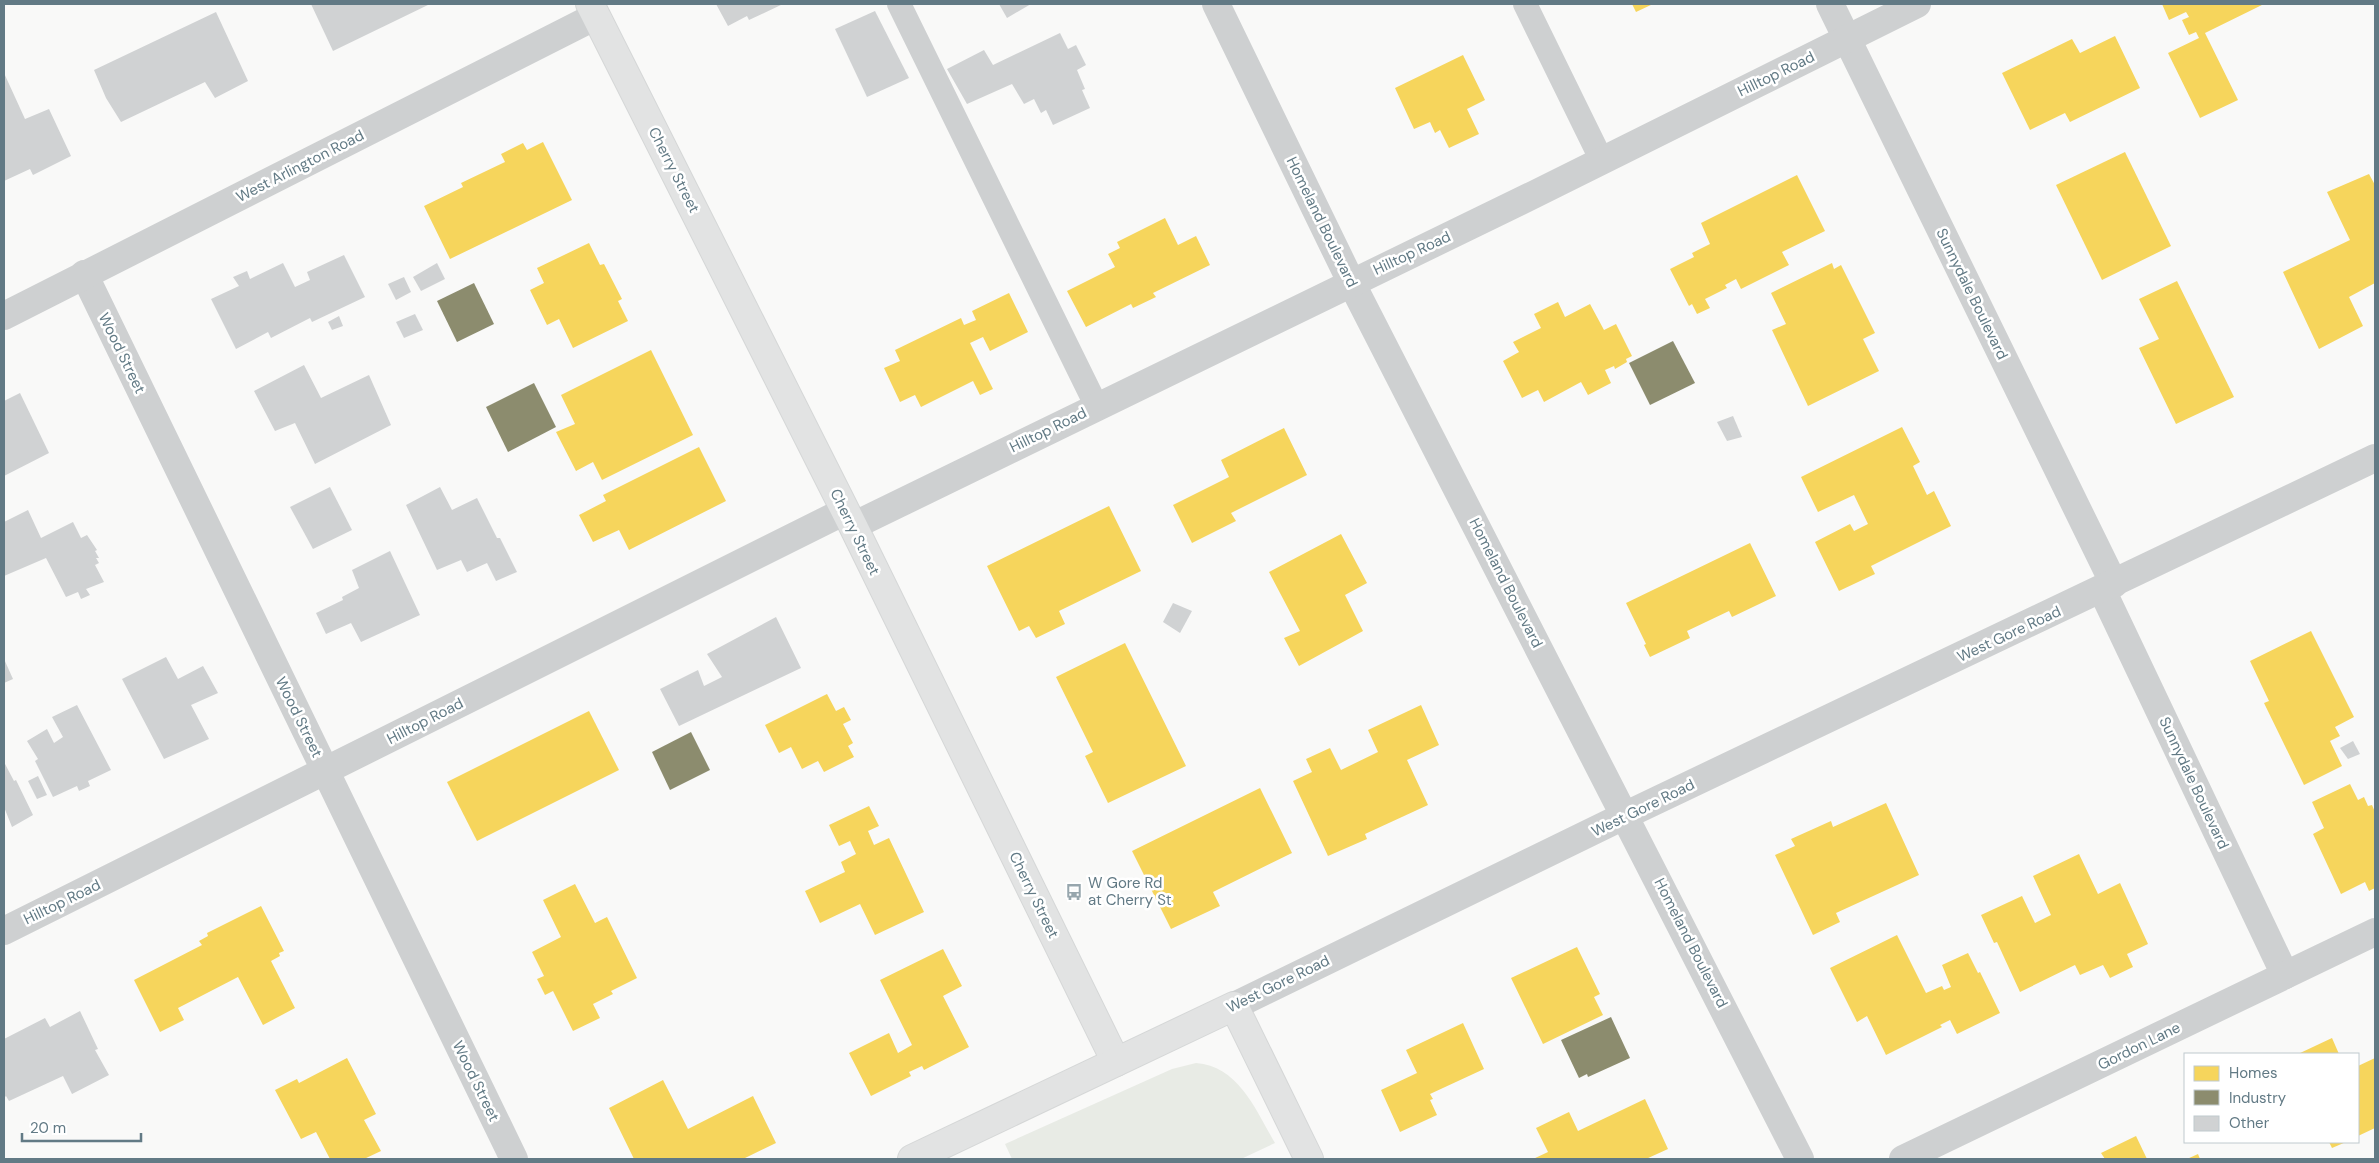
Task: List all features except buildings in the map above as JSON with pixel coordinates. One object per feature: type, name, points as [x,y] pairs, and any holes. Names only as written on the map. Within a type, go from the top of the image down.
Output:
[{"type":"street","name":"Homeland Boulevard","points":[[1216,4],[1351,282],[1626,815],[1800,1159]]},
{"type":"street","name":"Sunnydale Boulevard","points":[[1830,4],[2108,587],[2286,975]]},
{"type":"street","name":"Hilltop Road","points":[[4,931],[325,771],[849,518],[1097,406],[1602,161],[1917,4]]},
{"type":"street","name":"West Arlington Road","points":[[8,308],[84,274],[593,10]]},
{"type":"street","name":"Cherry Street","points":[[593,10],[849,518],[1116,1062]]},
{"type":"street","name":"Wood Street","points":[[84,274],[514,1159]]},
{"type":"street","name":"West Gore Road","points":[[912,1159],[1234,1006],[1626,815],[2108,587],[2375,458]]},
{"type":"street","name":"Gordon Lane","points":[[1903,1159],[2375,932]]},
{"type":"street","points":[[1234,1006],[1309,1159]]},
{"type":"lane","points":[[899,4],[1097,406]]},
{"type":"lane","points":[[1524,4],[1602,161]]},
{"type":"shaded area","points":[[1196,1063],[1211,1066],[1224,1072],[1235,1081],[1253,1104],[1275,1143],[1241,1159],[1012,1159],[1005,1144],[1172,1069]]},
{"type":"place","name":"W Gore Rd at Cherry St","points":[[1074,892]]}]
